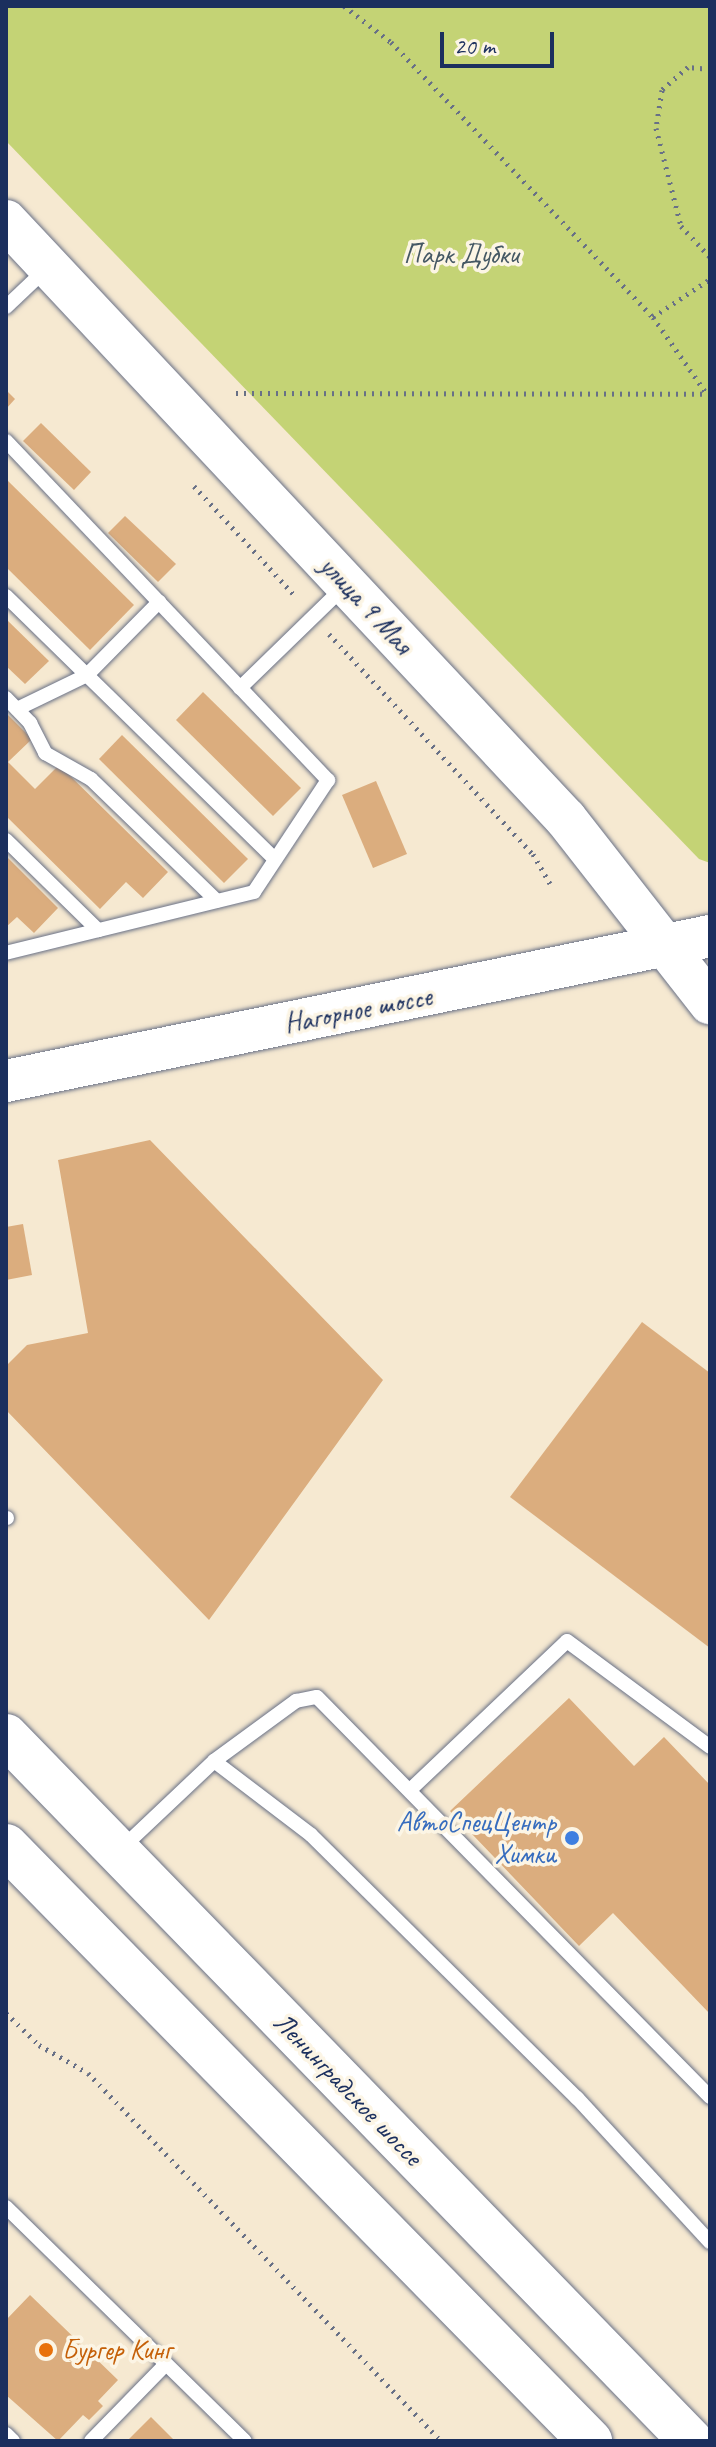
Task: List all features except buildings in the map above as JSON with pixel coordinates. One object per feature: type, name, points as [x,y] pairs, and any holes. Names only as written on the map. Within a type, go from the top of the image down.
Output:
[{"type":"highway","name":"Ленинградское шоссе","points":[[6,1736],[691,2441]]},
{"type":"highway","points":[[6,1846],[590,2441]]},
{"type":"main road","name":"улица 9 Мая","points":[[6,221],[566,819],[710,1003]]},
{"type":"main road","name":"Нагорное шоссе","points":[[6,1081],[710,936]]},
{"type":"lane","points":[[6,307],[49,266]]},
{"type":"lane","points":[[6,441],[328,780],[254,892],[6,953]]},
{"type":"lane","points":[[240,688],[346,585]]},
{"type":"lane","points":[[6,596],[275,859]]},
{"type":"lane","points":[[159,602],[87,675],[11,704],[45,753],[91,779],[217,901]]},
{"type":"lane","points":[[6,840],[98,930]]},
{"type":"lane","points":[[410,1790],[567,1641],[710,1747]]},
{"type":"lane","points":[[118,1851],[214,1761],[296,1701],[317,1697],[710,2097]]},
{"type":"lane","points":[[214,1761],[311,1835],[577,2098],[710,2242]]},
{"type":"lane","points":[[6,2207],[245,2441]]},
{"type":"lane","points":[[91,2441],[166,2364]]},
{"type":"lane","points":[[6,2434],[13,2441]]},
{"type":"path","points":[[344,6],[391,42],[653,317],[709,394]]},
{"type":"path","points":[[710,69],[688,67],[662,90],[656,128],[681,226],[710,257]]},
{"type":"path","points":[[653,317],[710,279]]},
{"type":"path","points":[[236,393],[709,394]]},
{"type":"path","points":[[189,480],[533,854],[550,884]]},
{"type":"path","points":[[6,2013],[39,2045],[88,2073],[441,2441]]},
{"type":"green space","name":"Парк Дубки","points":[[6,6],[710,6],[710,863],[699,859],[6,141]]},
{"type":"place","name":"АвтоСпецЦентр Химки","points":[[572,1838]]},
{"type":"place","name":"Бургер Кинг","points":[[46,2350]]}]
